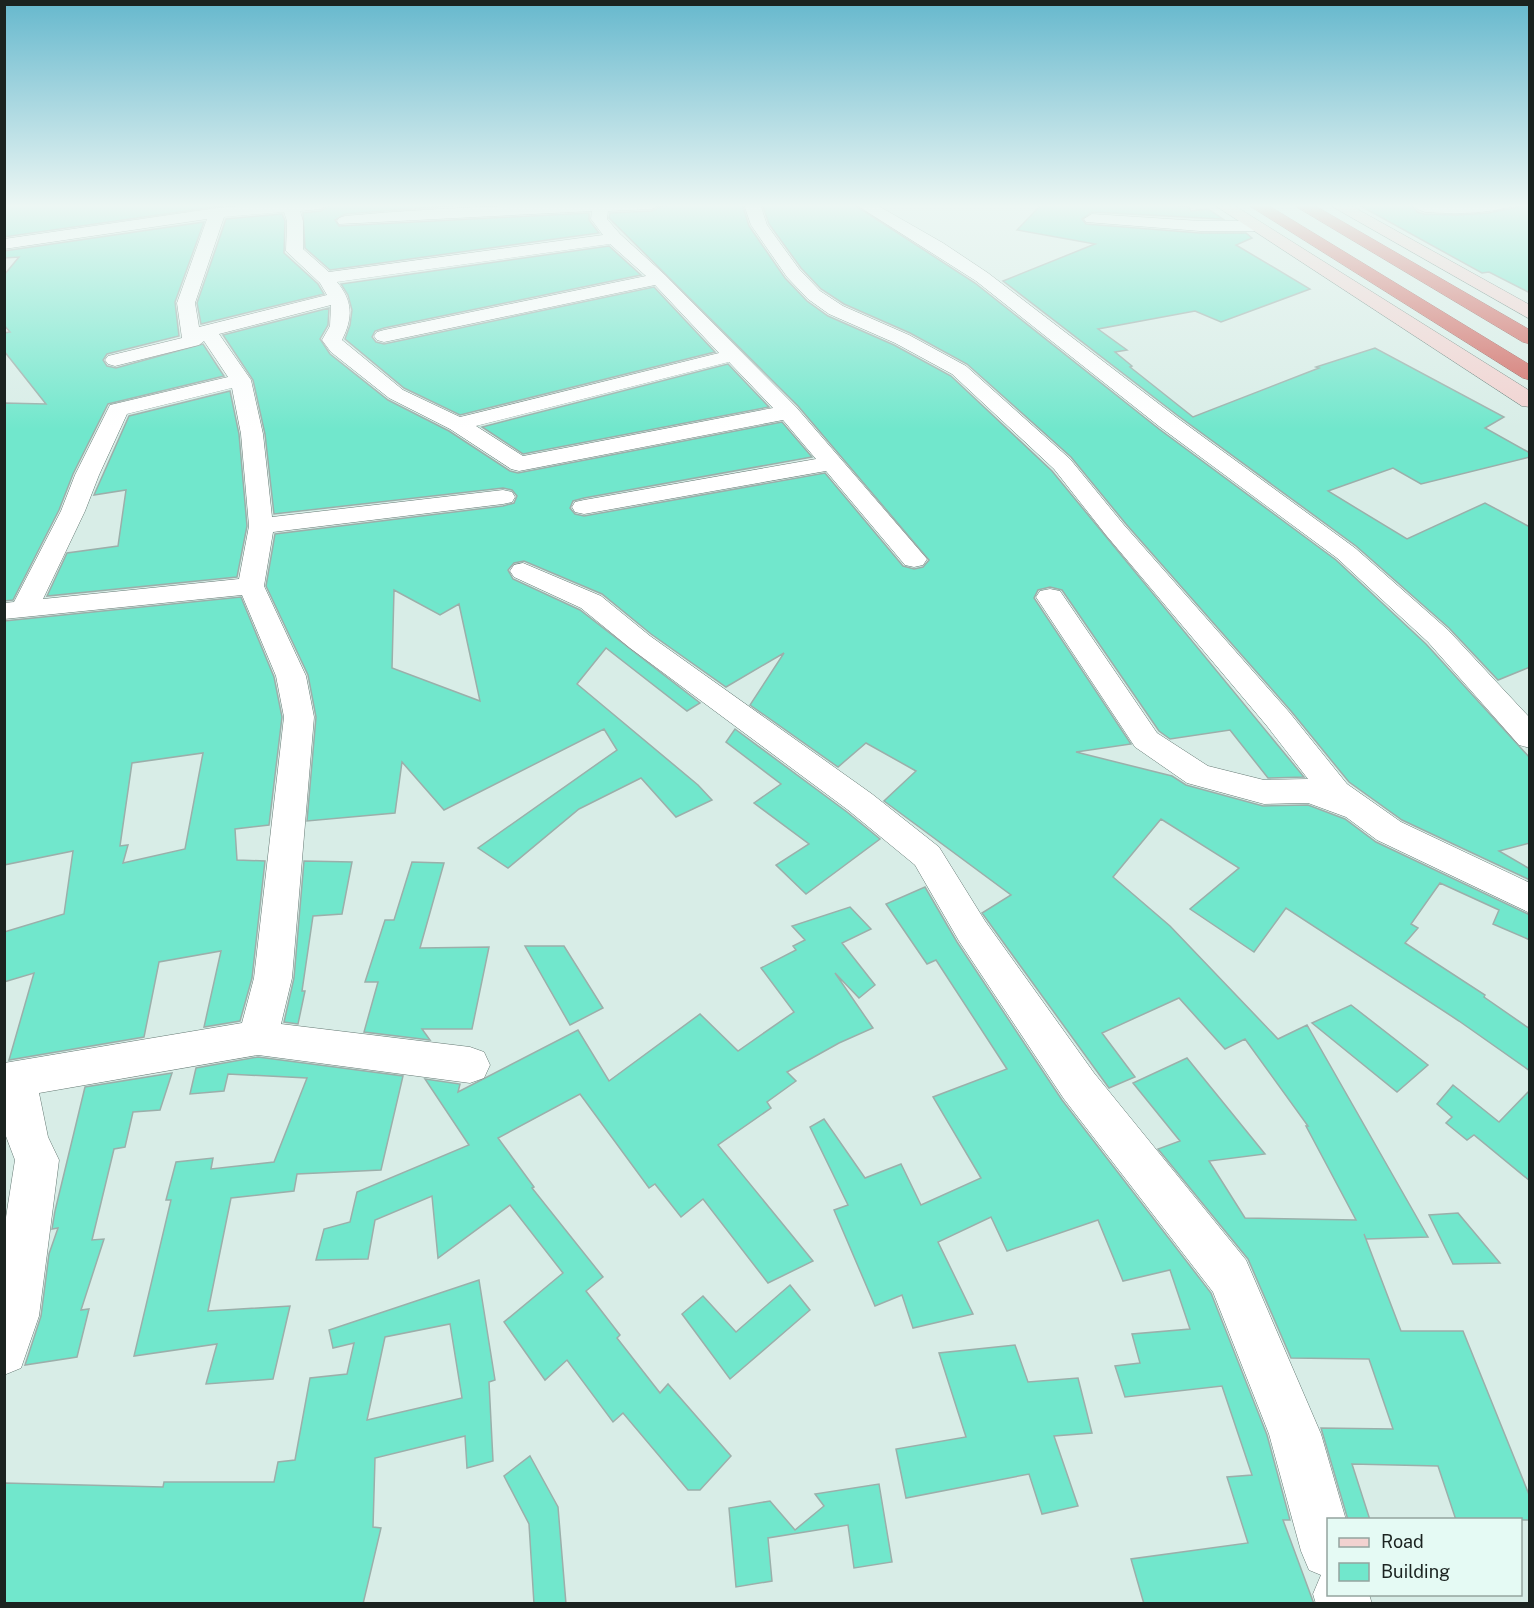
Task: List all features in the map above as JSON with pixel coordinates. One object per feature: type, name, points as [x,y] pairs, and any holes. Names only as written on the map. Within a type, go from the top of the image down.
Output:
[{"type":"highway","points":[[1376,279],[1530,374]]},
{"type":"highway","points":[[1429,279],[1530,338]]},
{"type":"street","points":[[194,279],[186,303],[200,336],[241,380],[252,434],[261,526],[251,586],[291,676],[299,717],[273,978],[258,1038]]},
{"type":"street","points":[[328,279],[338,298],[343,317],[339,330],[332,340],[338,348],[396,394],[458,424],[516,463],[523,464],[788,412]]},
{"type":"street","points":[[384,336],[659,279]]},
{"type":"street","points":[[659,279],[788,412],[914,559]]},
{"type":"street","points":[[799,279],[814,294],[836,310],[902,339],[959,370],[1062,464],[1115,530],[1278,719],[1335,792],[1389,831],[1530,899]]},
{"type":"street","points":[[985,279],[1168,422],[1346,553],[1438,636],[1530,738]]},
{"type":"street","points":[[1339,279],[1530,401]]},
{"type":"street","points":[[1470,279],[1530,313]]},
{"type":"street","points":[[115,360],[316,302],[338,298]]},
{"type":"street","points":[[458,424],[734,355]]},
{"type":"street","points":[[14,610],[73,511],[87,475],[118,410],[241,380]]},
{"type":"street","points":[[584,507],[831,463]]},
{"type":"street","points":[[261,526],[503,498]]},
{"type":"street","points":[[523,571],[591,602],[640,642],[860,802],[927,856],[972,931],[1079,1086],[1230,1276],[1295,1434],[1327,1544]]},
{"type":"street","points":[[14,610],[251,586]]},
{"type":"street","points":[[1050,597],[1146,740],[1198,775],[1264,792],[1311,791],[1361,811]]},
{"type":"street","points":[[4,1351],[15,1316],[37,1160],[27,1137],[10,1080],[258,1038],[470,1065]]},
{"type":"building","points":[[4,279],[183,279],[175,302],[179,336],[107,354],[103,360],[107,366],[116,368],[203,344],[224,376],[108,404],[73,474],[59,510],[13,600],[4,601],[4,403],[46,404],[4,351],[4,333],[10,332],[4,325]]},
{"type":"building","points":[[205,279],[313,279],[324,294],[201,324],[197,303]]},
{"type":"building","points":[[376,279],[621,279],[384,328],[375,331],[372,337],[376,342],[384,344],[654,287],[715,352],[460,415],[404,388],[345,339],[352,310],[348,295],[341,284]]},
{"type":"building","points":[[670,279],[786,279],[807,301],[828,316],[894,345],[951,376],[1052,471],[1304,777],[1268,778],[1230,730],[1170,739],[1159,731],[1062,590],[1050,587],[1038,590],[1034,598],[1131,744],[1076,752],[1172,776],[1186,785],[1263,806],[1308,805],[1345,819],[1376,842],[1530,915],[1530,940],[1493,924],[1499,910],[1440,883],[1411,924],[1418,928],[1405,943],[1485,995],[1484,997],[1530,1029],[1530,1071],[1459,1021],[1286,908],[1254,952],[1190,909],[1239,868],[1161,819],[1113,877],[1170,926],[1278,1039],[1307,1025],[1428,1237],[1366,1239],[1364,1234],[1401,1331],[1463,1331],[1530,1497],[1530,1520],[1455,1518],[1438,1466],[1352,1464],[1369,1518],[1347,1518],[1321,1428],[1393,1429],[1369,1359],[1291,1358],[1248,1259],[1158,1149],[1180,1141],[1133,1083],[1187,1058],[1265,1154],[1209,1161],[1245,1218],[1356,1220],[1306,1126],[1308,1126],[1245,1039],[1225,1049],[1179,998],[1102,1033],[1135,1077],[1109,1088],[982,913],[1011,895],[884,801],[916,771],[866,743],[838,767],[750,705],[784,653],[726,687],[651,634],[602,594],[524,561],[514,563],[508,570],[513,579],[580,610],[700,703],[687,711],[606,648],[577,684],[698,785],[712,800],[676,817],[641,778],[579,809],[508,868],[478,848],[617,750],[604,729],[444,810],[402,762],[395,813],[307,821],[316,717],[308,675],[266,586],[275,534],[503,506],[514,503],[517,496],[512,490],[503,488],[274,514],[265,434],[253,380],[223,335],[329,308],[328,325],[320,339],[330,354],[388,400],[449,431],[510,471],[518,473],[782,422],[812,457],[584,498],[573,501],[570,508],[575,514],[584,516],[825,473],[903,566],[914,569],[923,567],[929,560],[798,406]],"holes":[[[394,590],[440,615],[459,604],[480,701],[392,668]]]},
{"type":"building","points":[[812,279],[969,279],[1159,429],[1336,560],[1426,644],[1530,758],[1530,843],[1499,851],[1530,869],[1530,880],[1402,820],[1349,782],[1291,711],[1126,524],[1071,457],[967,364],[910,333],[844,304],[821,289]]},
{"type":"building","points":[[1008,279],[1293,279],[1310,289],[1221,322],[1195,311],[1098,329],[1127,350],[1115,352],[1132,366],[1130,367],[1193,417],[1319,368],[1316,367],[1375,348],[1504,417],[1485,428],[1530,453],[1530,457],[1421,484],[1393,468],[1328,491],[1407,539],[1485,503],[1530,527],[1530,667],[1498,680],[1449,628],[1356,546],[1177,415],[1003,281]]},
{"type":"building","points":[[1503,279],[1530,279],[1530,293]]},
{"type":"building","points":[[728,364],[769,407],[523,454],[482,427]]},
{"type":"building","points":[[230,391],[239,434],[247,526],[237,577],[47,596],[67,553],[118,546],[126,490],[94,495],[129,416]]},
{"type":"building","points":[[241,597],[274,677],[282,717],[269,825],[235,829],[237,860],[265,861],[252,978],[240,1021],[204,1027],[221,951],[159,962],[144,1037],[9,1060],[34,973],[4,982],[4,932],[64,914],[73,851],[4,865],[4,621]],"holes":[[[203,753],[185,849],[123,863],[128,845],[120,846],[132,763]]]},
{"type":"building","points":[[735,729],[880,839],[806,894],[776,865],[809,844],[754,803],[781,784],[726,742]]},
{"type":"building","points":[[304,861],[352,862],[342,914],[313,916],[302,991],[305,991],[298,1024],[284,1022],[294,978]]},
{"type":"building","points":[[412,862],[444,863],[420,948],[489,947],[472,1029],[422,1029],[430,1040],[364,1032],[378,982],[365,982],[385,920],[394,920]]},
{"type":"building","points":[[925,887],[957,942],[1062,1100],[1211,1293],[1267,1435],[1290,1520],[1283,1520],[1314,1604],[1144,1604],[1131,1559],[1248,1543],[1227,1477],[1252,1475],[1222,1386],[1125,1397],[1115,1366],[1140,1363],[1132,1334],[1190,1329],[1170,1270],[1123,1281],[1098,1220],[1007,1251],[991,1217],[938,1242],[973,1314],[913,1328],[902,1295],[875,1306],[834,1210],[848,1205],[810,1127],[824,1119],[865,1178],[901,1164],[921,1205],[981,1178],[933,1097],[1007,1069],[936,960],[927,964],[886,904]]},
{"type":"building","points":[[850,907],[871,929],[842,943],[875,985],[859,998],[835,973],[873,1028],[839,1043],[787,1072],[796,1081],[767,1102],[771,1108],[718,1145],[813,1261],[768,1283],[703,1199],[681,1217],[655,1184],[649,1188],[580,1094],[498,1138],[534,1187],[532,1188],[603,1277],[586,1291],[620,1335],[617,1338],[660,1393],[668,1384],[731,1456],[700,1490],[688,1490],[623,1413],[613,1422],[567,1360],[545,1380],[504,1322],[563,1273],[510,1205],[438,1258],[432,1196],[375,1220],[368,1259],[316,1260],[324,1229],[350,1222],[357,1192],[469,1145],[425,1079],[460,1084],[458,1092],[578,1030],[609,1081],[700,1014],[738,1051],[794,1012],[761,968],[796,950],[793,946],[805,940],[792,926]]},
{"type":"building","points":[[525,946],[564,946],[603,1008],[570,1025]]},
{"type":"building","points":[[1351,1005],[1428,1065],[1397,1092],[1312,1023]]},
{"type":"building","points":[[258,1057],[403,1076],[381,1170],[297,1174],[294,1191],[231,1198],[208,1311],[290,1306],[273,1379],[206,1384],[217,1344],[134,1356],[171,1200],[166,1200],[176,1162],[213,1158],[211,1169],[274,1162],[307,1078],[228,1074],[224,1091],[190,1094],[196,1068]]},
{"type":"building","points":[[172,1073],[160,1110],[133,1112],[125,1147],[114,1149],[92,1240],[104,1239],[81,1310],[89,1309],[77,1357],[25,1365],[41,1316],[49,1254],[58,1228],[52,1229],[55,1211],[85,1087]]},
{"type":"building","points":[[1453,1085],[1499,1122],[1530,1090],[1530,1181],[1474,1135],[1467,1140],[1446,1123],[1452,1117],[1437,1104]]},
{"type":"building","points":[[1458,1213],[1500,1263],[1453,1264],[1429,1215]]},
{"type":"building","points":[[479,1280],[495,1380],[489,1382],[493,1461],[467,1468],[465,1436],[375,1458],[373,1527],[381,1528],[363,1604],[4,1604],[4,1483],[163,1487],[164,1482],[274,1482],[278,1462],[295,1460],[310,1378],[347,1374],[354,1343],[333,1348],[329,1330]],"holes":[[[450,1324],[462,1398],[367,1420],[385,1337]]]},
{"type":"building","points":[[790,1285],[810,1310],[730,1379],[682,1314],[703,1296],[736,1332]]},
{"type":"building","points":[[1015,1345],[1028,1382],[1078,1378],[1092,1433],[1054,1436],[1078,1506],[1042,1514],[1029,1474],[906,1498],[896,1449],[966,1437],[939,1353]]},
{"type":"building","points":[[530,1456],[558,1507],[566,1604],[534,1604],[529,1524],[504,1476]]},
{"type":"building","points":[[879,1484],[892,1562],[854,1568],[848,1525],[768,1538],[772,1581],[736,1587],[729,1508],[770,1501],[795,1530],[824,1506],[815,1494]]}]
